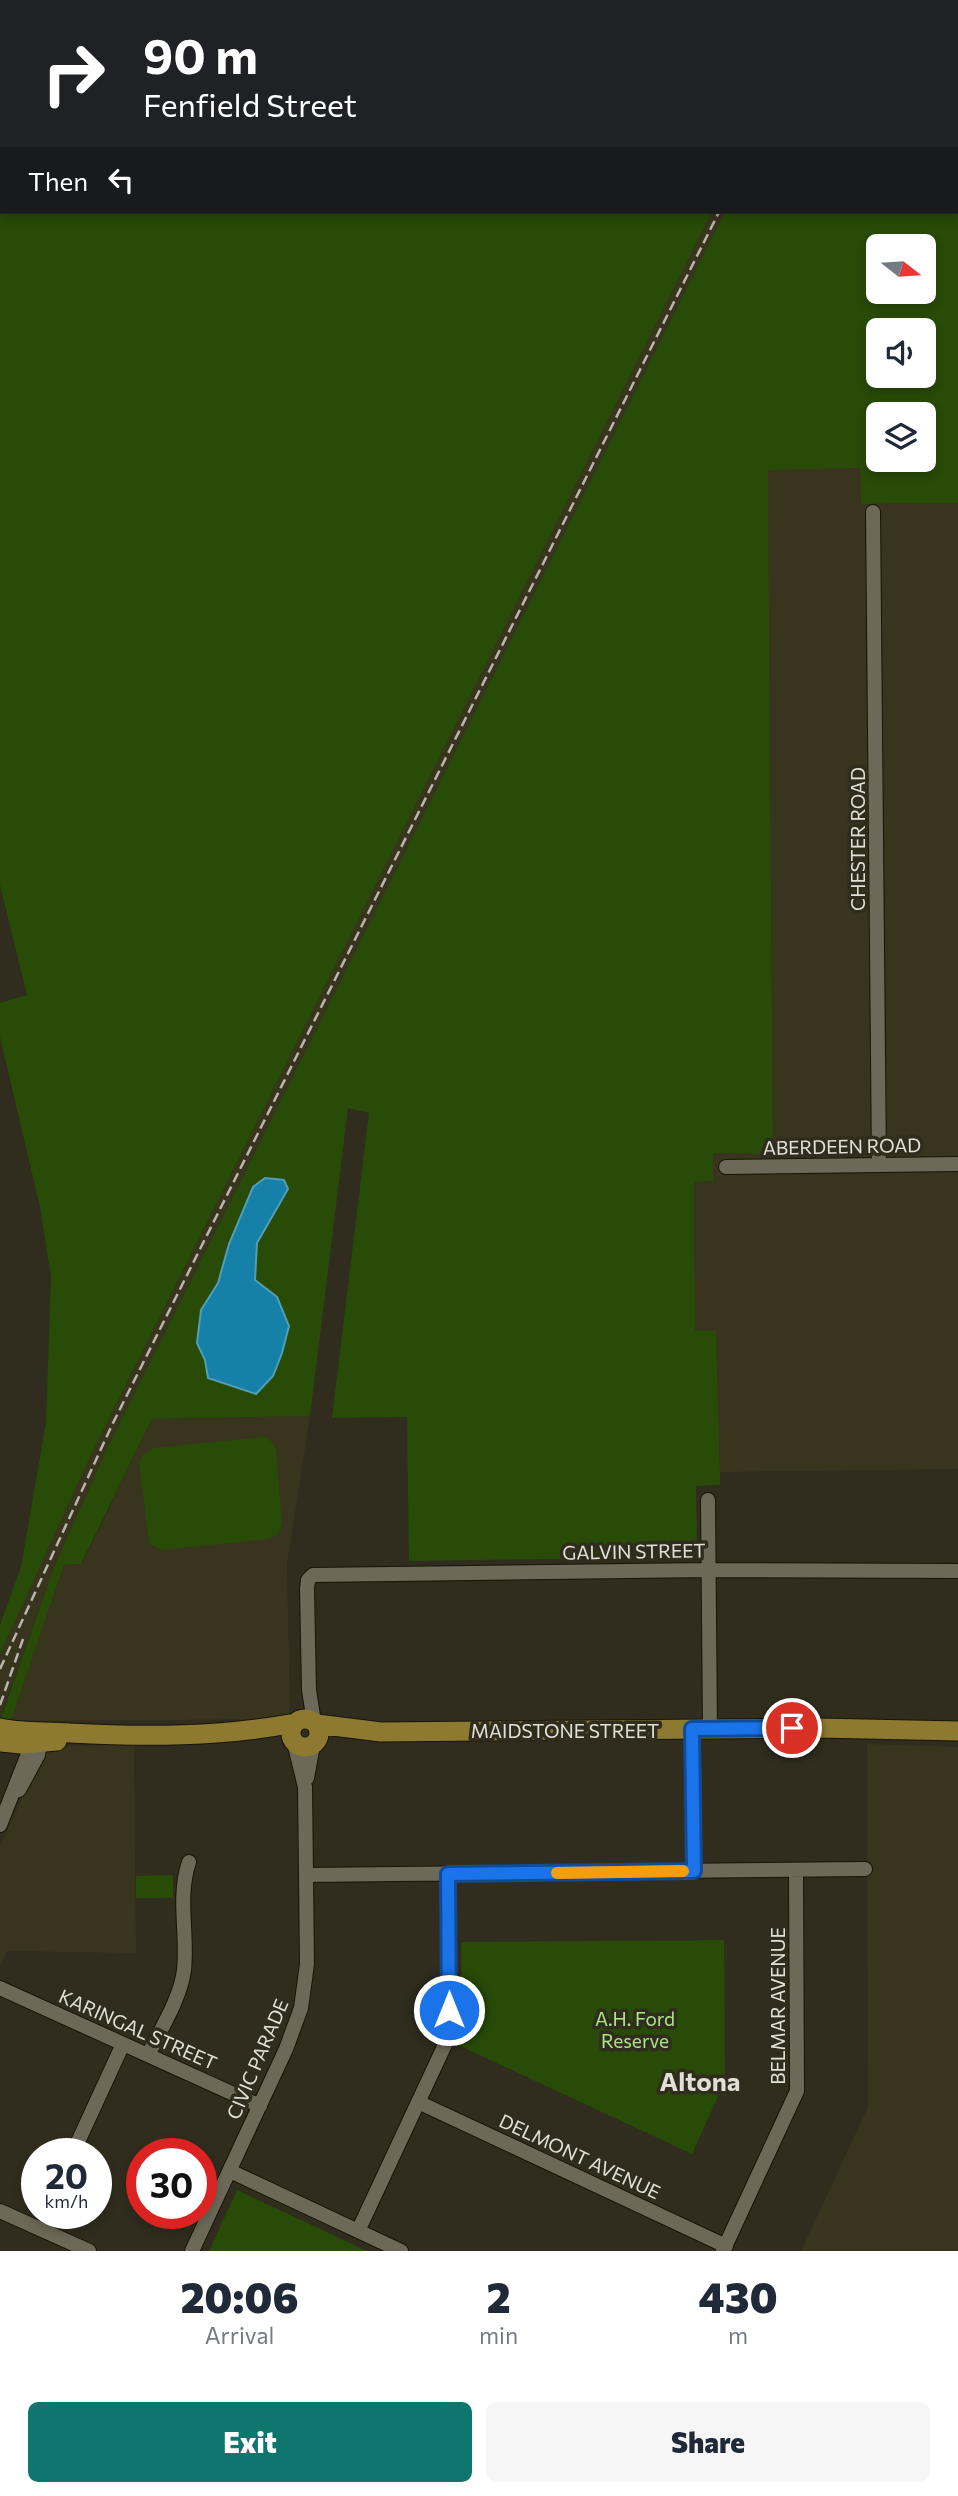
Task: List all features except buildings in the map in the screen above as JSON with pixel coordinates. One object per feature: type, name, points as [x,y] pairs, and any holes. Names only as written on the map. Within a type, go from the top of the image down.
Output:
[{"type":"main road","name":"MAIDSTONE STREET","points":[[0,1728],[36,1739]]},
{"type":"main road","name":"MAIDSTONE STREET","points":[[0,1742],[93,1735],[701,1729],[958,1731]]},
{"type":"street","name":"CHESTER ROAD","points":[[873,512],[879,1165]]},
{"type":"street","name":"ABERDEEN ROAD","points":[[726,1167],[958,1164]]},
{"type":"street","points":[[694,1871],[708,1570],[708,1500]]},
{"type":"street","name":"GALVIN STREET","points":[[305,1733],[309,1690],[307,1584],[310,1576],[317,1574],[708,1570],[958,1571]]},
{"type":"street","name":"CIVIC PARADE","points":[[192,2251],[290,2040],[303,2001],[307,1964],[305,1733]]},
{"type":"street","points":[[0,1825],[27,1780],[38,1755],[36,1739]]},
{"type":"street","points":[[148,2055],[182,1979],[184,1889],[189,1862]]},
{"type":"street","points":[[307,1875],[864,1869]]},
{"type":"street","name":"BELMAR AVENUE","points":[[724,2248],[797,2091],[796,1870]]},
{"type":"street","points":[[358,2231],[449,2036],[448,1874]]},
{"type":"street","name":"KARINGAL STREET","points":[[0,1988],[260,2106]]},
{"type":"street","points":[[80,2138],[123,2044]]},
{"type":"street","name":"DELMONT AVENUE","points":[[418,2102],[724,2248]]},
{"type":"street","points":[[230,2171],[401,2251]]},
{"type":"street","points":[[0,2211],[89,2251]]},
{"type":"shaded area","points":[[711,214],[724,214],[107,1449],[54,1567],[0,1718],[0,1654],[91,1455]]},
{"type":"shaded area","points":[[860,468],[862,504],[958,503],[958,1469],[720,1472],[716,1331],[695,1331],[694,1182],[713,1181],[713,1153],[773,1153],[768,469]]},
{"type":"shaded area","points":[[310,1416],[287,1564],[290,1715],[286,1719],[11,1721],[64,1565],[82,1564],[152,1419]]},
{"type":"shaded area","points":[[134,1744],[136,1953],[7,1951],[0,1967],[0,1846],[43,1752],[51,1747]]},
{"type":"shaded area","points":[[867,1744],[958,1747],[958,2251],[801,2251],[868,2107]]},
{"type":"green space","points":[[0,214],[711,214],[91,1455],[0,1654],[0,1625],[21,1567],[46,1423],[51,1277],[40,1207],[0,1037],[0,1003],[27,995],[0,885]]},
{"type":"green space","points":[[724,214],[958,214],[958,503],[861,504],[860,468],[768,470],[773,1154],[713,1153],[713,1181],[694,1182],[695,1331],[716,1331],[720,1472],[720,1485],[696,1486],[697,1552],[693,1557],[409,1561],[407,1417],[332,1418],[369,1113],[348,1108],[310,1416],[152,1419],[81,1564],[64,1565],[11,1721],[1,1718],[54,1567],[107,1449]]},
{"type":"green space","points":[[264,1437],[271,1441],[276,1450],[282,1524],[276,1536],[161,1550],[149,1543],[139,1463],[142,1456],[153,1448]]},
{"type":"green space","points":[[173,1875],[173,1898],[136,1898],[136,1876]]},
{"type":"green space","name":"A.H. Ford Reserve","points":[[724,1940],[725,2081],[692,2154],[460,2046],[461,1942]]},
{"type":"green space","points":[[237,2190],[367,2251],[209,2251]]},
{"type":"water","points":[[265,1178],[284,1180],[288,1189],[257,1243],[255,1280],[277,1297],[289,1326],[273,1376],[256,1394],[208,1378],[205,1360],[197,1343],[201,1310],[218,1283],[229,1244],[253,1187]]},
{"type":"railway","points":[[0,1669],[112,1425],[718,214]]},
{"type":"railway","points":[[0,1705],[23,1639]]},
{"type":"slow traffic","points":[[557,1873],[683,1871]]},
{"type":"district","name":"Altona","points":[[700,2080]]},
{"type":"route","points":[[449,2010],[448,1874],[694,1871],[692,1729],[792,1728]]}]
